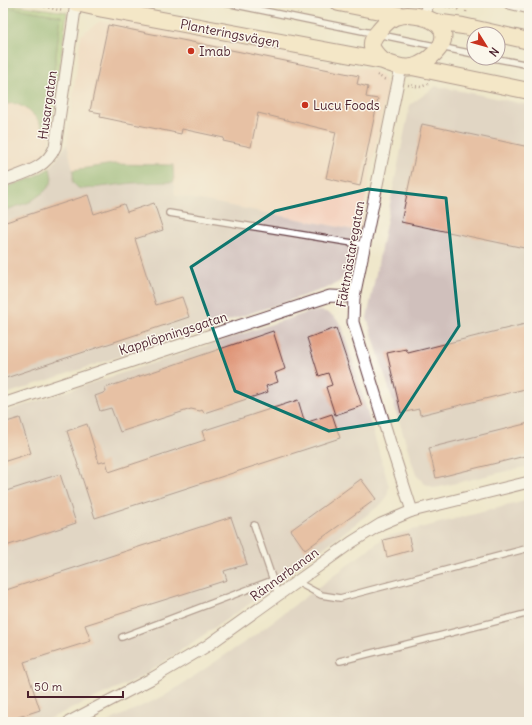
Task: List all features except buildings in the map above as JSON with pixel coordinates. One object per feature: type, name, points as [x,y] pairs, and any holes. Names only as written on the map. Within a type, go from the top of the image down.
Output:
[{"type":"main road","name":"Planteringsvägen","points":[[76,3],[406,67]]},
{"type":"main road","points":[[339,3],[400,15],[429,14],[463,26],[529,41]]},
{"type":"main road","points":[[406,67],[429,59],[440,47],[443,35],[440,27],[429,14]]},
{"type":"main road","points":[[383,62],[373,50],[372,42],[376,34],[388,21],[400,15]]},
{"type":"main road","points":[[406,67],[529,91]]},
{"type":"street","name":"Husargatan","points":[[3,181],[35,169],[49,158],[55,147],[76,3]]},
{"type":"street","points":[[509,3],[529,8]]},
{"type":"street","name":"Fäktmästaregatan","points":[[406,67],[365,245],[354,298],[353,322],[412,511]]},
{"type":"street","name":"Kapplöpningsgatan","points":[[3,404],[330,296],[354,298]]},
{"type":"street","name":"Rännarbanan","points":[[69,722],[151,679],[208,646],[352,542],[381,524],[412,511],[529,482]]},
{"type":"lane","points":[[226,3],[466,52]]},
{"type":"lane","points":[[506,61],[529,65]]},
{"type":"lane","points":[[169,213],[365,245]]},
{"type":"lane","points":[[254,525],[278,595]]},
{"type":"lane","points":[[297,582],[321,595],[340,598],[529,548]]},
{"type":"lane","points":[[122,637],[273,580]]},
{"type":"lane","points":[[340,661],[529,613]]},
{"type":"highlighted area","points":[[368,189],[446,198],[459,326],[398,420],[329,431],[235,391],[191,267],[275,211]]},
{"type":"shaded area","points":[[111,17],[373,70],[381,75],[386,82],[387,90],[359,231],[175,195],[173,166],[113,164],[73,170],[67,144],[81,35],[100,21],[109,23]]},
{"type":"shaded area","points":[[436,86],[529,105],[529,466],[435,488],[425,484],[416,475],[367,318],[410,105]]},
{"type":"shaded area","points":[[8,103],[16,104],[25,108],[36,117],[42,128],[47,125],[52,125],[52,134],[42,156],[29,166],[3,175],[3,105]]},
{"type":"shaded area","points":[[67,144],[73,170],[73,183],[84,189],[133,183],[174,182],[175,195],[359,231],[351,267],[339,282],[327,288],[3,395],[3,211],[30,202],[52,178],[50,168]]},
{"type":"shaded area","points":[[309,312],[326,312],[333,316],[342,326],[389,486],[387,497],[384,502],[257,599],[141,677],[42,722],[3,722],[3,412]]},
{"type":"shaded area","points":[[529,500],[529,722],[107,722],[166,695],[252,637],[385,537]]},
{"type":"green space","points":[[3,3],[67,12],[52,125],[47,125],[61,16],[3,6]]},
{"type":"green space","points":[[3,6],[61,16],[47,125],[42,128],[32,113],[20,105],[3,105]]},
{"type":"green space","points":[[113,164],[173,165],[174,182],[133,183],[84,189],[78,188],[73,183],[73,170]]},
{"type":"green space","points":[[50,168],[52,178],[51,184],[44,192],[30,202],[3,211],[3,188],[32,178]]},
{"type":"place","name":"Imab","points":[[191,51]]},
{"type":"place","name":"Lucu Foods","points":[[305,105]]}]
